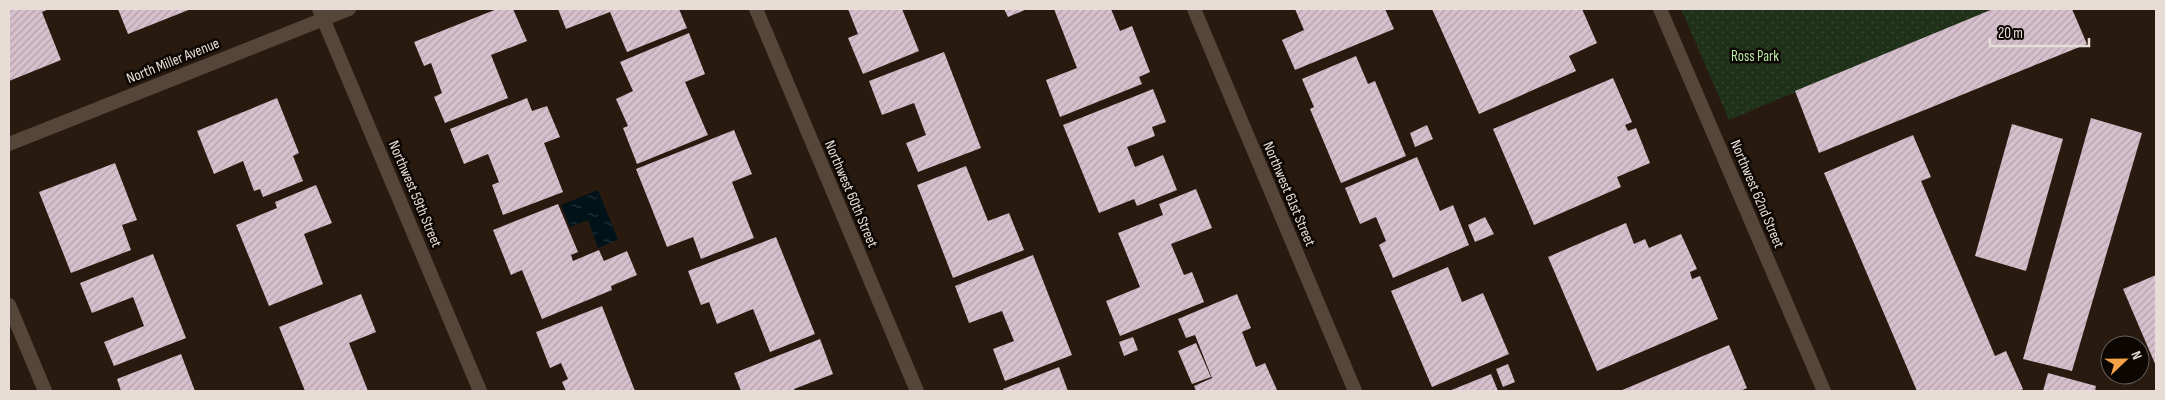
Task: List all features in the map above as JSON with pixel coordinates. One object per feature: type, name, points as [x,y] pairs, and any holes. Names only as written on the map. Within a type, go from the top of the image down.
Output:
[{"type":"street","name":"North Miller Avenue","points":[[9,144],[322,14],[349,9]]},
{"type":"street","name":"Northwest 60th Street","points":[[756,9],[916,391]]},
{"type":"street","name":"Northwest 61st Street","points":[[1194,9],[1354,391]]},
{"type":"street","name":"Northwest 62nd Street","points":[[1660,9],[1824,391]]},
{"type":"street","name":"Northwest 59th Street","points":[[322,14],[480,391]]},
{"type":"street","points":[[9,305],[45,391]]},
{"type":"green space","name":"Ross Park","points":[[1681,9],[1993,9],[1729,120]]},
{"type":"water","points":[[598,190],[618,240],[598,248],[588,220],[570,227],[561,205]]},
{"type":"building","points":[[9,9],[49,9],[42,12],[61,60],[9,81]]},
{"type":"building","points":[[118,9],[191,9],[128,34]]},
{"type":"building","points":[[497,9],[513,9],[527,41],[491,55],[508,98],[445,123],[434,97],[442,93],[431,63],[424,66],[414,42]]},
{"type":"building","points":[[558,9],[679,9],[687,28],[627,52],[610,12],[566,29]]},
{"type":"building","points":[[848,9],[902,9],[919,51],[863,74],[848,38],[858,34]]},
{"type":"building","points":[[1004,9],[1027,9],[1008,17]]},
{"type":"building","points":[[1054,9],[1111,9],[1120,31],[1132,26],[1150,72],[1139,77],[1142,84],[1060,117],[1046,80],[1077,68]]},
{"type":"building","points":[[1295,9],[1385,9],[1394,29],[1295,70],[1282,40],[1304,30]]},
{"type":"building","points":[[1432,9],[1582,9],[1597,43],[1569,56],[1576,71],[1479,114]]},
{"type":"building","points":[[1993,9],[2072,9],[2087,44],[1819,153],[1795,91]]},
{"type":"building","points":[[689,33],[705,74],[685,82],[708,135],[637,164],[623,128],[628,126],[616,99],[633,91],[620,62]]},
{"type":"building","points":[[944,52],[981,148],[918,172],[906,143],[926,135],[914,103],[882,115],[869,81]]},
{"type":"building","points":[[1356,56],[1368,84],[1375,81],[1406,156],[1341,183],[1310,109],[1314,107],[1302,79]]},
{"type":"building","points":[[1613,78],[1632,122],[1625,125],[1628,131],[1636,128],[1650,163],[1617,177],[1621,187],[1534,225],[1493,129]]},
{"type":"building","points":[[1153,89],[1166,122],[1152,127],[1155,136],[1127,147],[1135,167],[1163,155],[1177,190],[1137,206],[1134,199],[1099,213],[1063,125]]},
{"type":"building","points":[[277,98],[299,153],[293,156],[303,181],[263,197],[260,189],[254,191],[243,161],[214,174],[197,131]]},
{"type":"building","points":[[527,98],[532,111],[547,106],[560,137],[544,143],[563,192],[503,215],[492,185],[499,182],[488,154],[464,164],[450,129]]},
{"type":"building","points":[[2091,118],[2142,133],[2072,371],[2023,359]]},
{"type":"building","points":[[2012,124],[2063,139],[2026,271],[1975,256]]},
{"type":"building","points":[[1427,125],[1433,139],[1415,147],[1410,133]]},
{"type":"building","points":[[734,130],[752,174],[732,182],[754,238],[701,259],[693,237],[667,247],[636,169]]},
{"type":"building","points":[[1913,135],[1931,177],[1921,181],[1995,356],[2006,351],[2023,389],[2019,391],[1917,391],[1824,173]]},
{"type":"building","points":[[1417,157],[1440,211],[1453,205],[1469,245],[1393,278],[1379,245],[1386,241],[1376,217],[1360,224],[1345,188]]},
{"type":"building","points":[[115,163],[137,220],[122,225],[131,250],[71,273],[39,192]]},
{"type":"building","points":[[966,166],[988,221],[1009,213],[1024,250],[953,278],[917,185]]},
{"type":"building","points":[[316,185],[332,223],[304,234],[323,284],[269,306],[236,225],[277,208],[275,202]]},
{"type":"building","points":[[1196,189],[1212,228],[1171,244],[1184,275],[1192,272],[1204,302],[1120,336],[1106,301],[1140,287],[1118,233],[1163,215],[1159,204]]},
{"type":"building","points":[[558,204],[578,252],[571,255],[573,261],[599,250],[604,261],[627,251],[637,275],[611,286],[612,290],[542,319],[522,270],[511,275],[493,230]]},
{"type":"building","points":[[1485,217],[1494,234],[1475,242],[1468,225]]},
{"type":"building","points":[[1626,223],[1634,244],[1645,239],[1649,248],[1681,234],[1697,269],[1690,272],[1692,279],[1700,276],[1718,319],[1597,371],[1548,257]]},
{"type":"building","points":[[776,237],[815,334],[770,352],[753,309],[717,324],[709,302],[701,305],[688,271]]},
{"type":"building","points":[[153,254],[186,338],[114,366],[104,342],[144,326],[133,297],[92,313],[80,283]]},
{"type":"building","points":[[1033,255],[1072,355],[1005,381],[993,349],[1014,341],[1002,311],[969,323],[955,286]]},
{"type":"building","points":[[1448,267],[1462,302],[1483,293],[1509,354],[1432,387],[1391,291]]},
{"type":"building","points":[[2156,275],[2156,366],[2150,352],[2150,335],[2143,335],[2123,289]]},
{"type":"building","points":[[361,294],[376,332],[349,343],[368,391],[305,391],[279,327]]},
{"type":"building","points":[[1237,294],[1251,328],[1242,332],[1256,367],[1265,363],[1277,390],[1196,391],[1194,386],[1212,378],[1195,335],[1186,338],[1178,319]]},
{"type":"building","points":[[602,306],[635,391],[566,391],[562,382],[568,379],[561,363],[550,368],[536,332]]},
{"type":"building","points":[[1133,337],[1138,350],[1124,356],[1119,342]]},
{"type":"building","points":[[820,339],[833,374],[794,389],[795,391],[741,391],[734,373]]},
{"type":"building","points":[[1196,343],[1211,377],[1192,384],[1178,351]]},
{"type":"building","points":[[1729,345],[1747,388],[1740,391],[1620,391]]},
{"type":"building","points":[[181,354],[195,391],[121,391],[117,379]]},
{"type":"building","points":[[1508,364],[1515,382],[1503,387],[1496,369]]},
{"type":"building","points":[[1059,367],[1068,391],[1004,391],[1003,389]]},
{"type":"building","points":[[2048,373],[2096,386],[2095,391],[2043,391]]},
{"type":"building","points":[[1491,374],[1498,391],[1449,391]]}]
